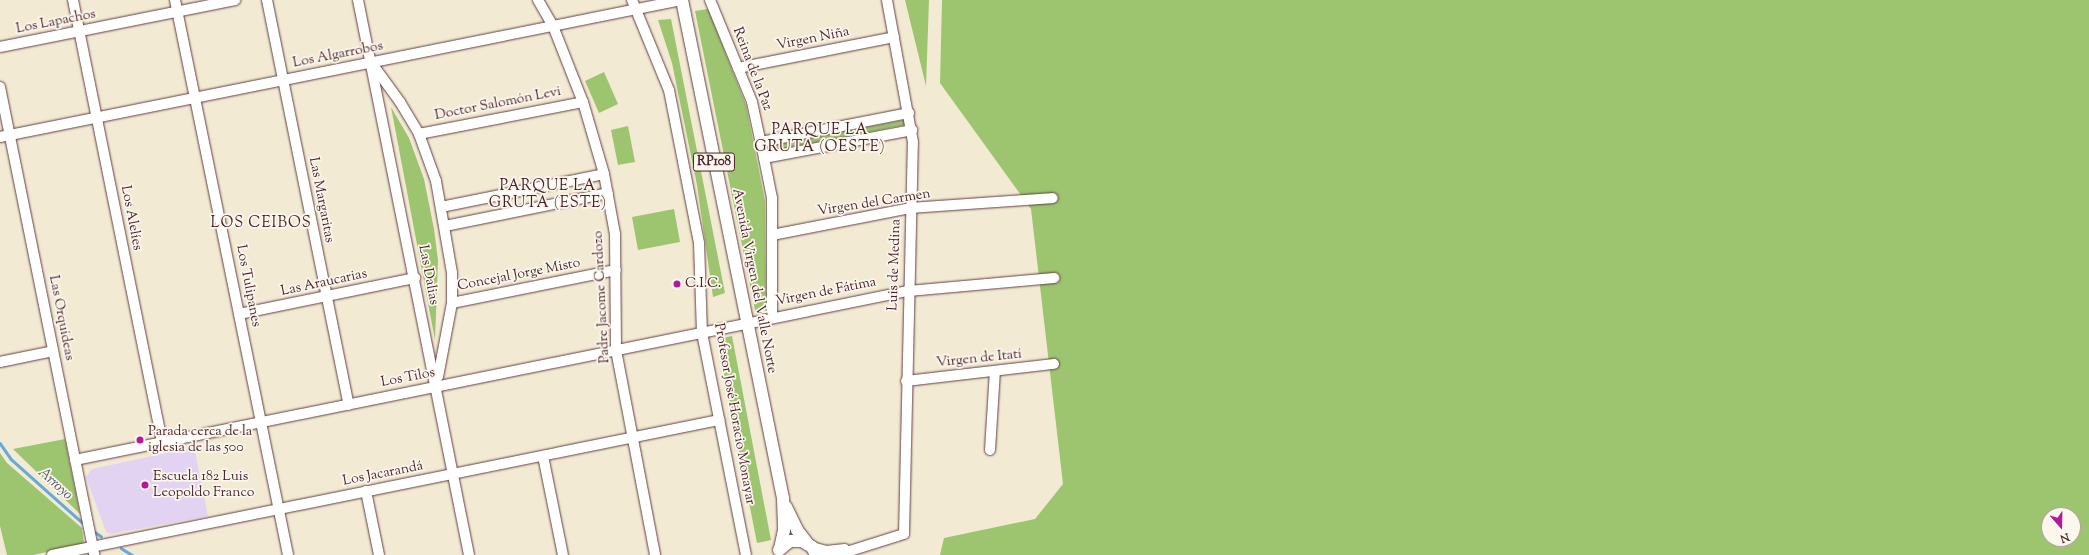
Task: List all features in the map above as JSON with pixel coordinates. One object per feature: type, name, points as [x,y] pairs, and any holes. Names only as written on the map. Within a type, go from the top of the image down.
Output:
[{"type":"main road","name":"Avenida Virgen del Valle Norte","points":[[682,0],[782,498],[784,530],[777,552]]},
{"type":"main road","name":"Avenida Virgen del Valle Norte","points":[[782,498],[797,530],[812,549]]},
{"type":"main road","name":"RP108","points":[[777,552],[790,541],[812,549]]},
{"type":"street","name":"Los Alelíes","points":[[73,0],[162,442]]},
{"type":"street","name":"Los Tulipanes","points":[[175,0],[288,555]]},
{"type":"street","name":"Los Lapachos","points":[[0,47],[235,0]]},
{"type":"street","name":"Las Margaritas","points":[[267,0],[349,405]]},
{"type":"street","name":"Las Dalias","points":[[358,0],[470,555]]},
{"type":"street","name":"Padre Jacome Cardozo","points":[[538,0],[553,26],[583,102],[604,174],[615,234],[616,350],[655,555]]},
{"type":"street","name":"Profesor José Horacio Monayar","points":[[632,0],[669,90],[699,243],[702,333],[746,555]]},
{"type":"street","name":"Los Algarrobos","points":[[5,136],[682,0]]},
{"type":"street","name":"Reina de la Paz","points":[[710,0],[752,102],[772,198],[772,317]]},
{"type":"street","name":"Luis de Medina","points":[[859,548],[904,534],[912,130],[887,0]]},
{"type":"street","name":"Virgen Niña","points":[[738,68],[894,37]]},
{"type":"street","points":[[371,62],[400,102],[418,134],[436,181],[452,273],[452,303],[437,387]]},
{"type":"street","name":"Las Orquídeas","points":[[0,87],[5,136],[53,351],[93,551]]},
{"type":"street","name":"Doctor Salomón Levi","points":[[418,134],[583,102]]},
{"type":"street","points":[[761,142],[909,113]]},
{"type":"street","points":[[764,158],[912,130]]},
{"type":"street","points":[[441,207],[604,174]]},
{"type":"street","points":[[445,226],[608,193]]},
{"type":"street","name":"Virgen del Carmen","points":[[772,235],[911,208],[1053,198]]},
{"type":"street","name":"Concejal Jorge Misto","points":[[452,303],[616,270]]},
{"type":"street","name":"Las Araucarias","points":[[239,314],[414,278]]},
{"type":"street","name":"Virgen de Fátima","points":[[747,323],[908,291],[1054,278]]},
{"type":"street","name":"Los Tilos","points":[[75,460],[747,323]]},
{"type":"street","points":[[0,362],[53,351]]},
{"type":"street","name":"Virgen de Itatí","points":[[906,381],[1054,364]]},
{"type":"street","points":[[990,450],[995,371]]},
{"type":"street","name":"Los Jacarandá","points":[[52,555],[93,551],[279,509],[719,420]]},
{"type":"street","points":[[543,456],[563,555]]},
{"type":"street","points":[[366,491],[379,555]]},
{"type":"street","points":[[812,549],[826,551],[859,548]]},
{"type":"street","points":[[837,555],[859,548]]},
{"type":"shaded area","name":"Escuela 182 Luis Leopoldo Franco","points":[[194,447],[208,516],[111,534],[106,532],[86,477],[92,469]]},
{"type":"green space","points":[[905,0],[929,0],[926,86]]},
{"type":"green space","points":[[942,0],[2089,0],[2089,555],[940,555],[944,538],[1035,519],[1063,484],[1031,209],[940,83]]},
{"type":"green space","points":[[708,9],[746,105],[765,201],[766,308],[755,310],[695,11]]},
{"type":"green space","points":[[671,19],[725,293],[713,297],[697,185],[672,63],[658,20]]},
{"type":"green space","points":[[604,72],[618,104],[599,113],[585,81]]},
{"type":"green space","points":[[391,107],[409,138],[424,179],[434,229],[438,260],[435,340]]},
{"type":"green space","points":[[904,120],[905,125],[770,151],[769,146]]},
{"type":"green space","points":[[628,126],[635,162],[618,165],[611,130]]},
{"type":"green space","points":[[674,209],[680,242],[638,250],[632,217]]},
{"type":"green space","points":[[732,336],[771,540],[757,543],[717,339]]},
{"type":"green space","points":[[65,439],[80,514],[13,449]]},
{"type":"green space","points":[[0,453],[7,463],[82,528],[84,544],[33,555],[7,555],[0,526]]},
{"type":"waterway","name":"Arroyo","points":[[0,443],[11,459],[84,524]]},
{"type":"waterway","name":"Arroyo","points":[[92,530],[101,536]]},
{"type":"waterway","name":"Arroyo","points":[[121,548],[132,555]]},
{"type":"place","name":"C.I.C.","points":[[677,284]]},
{"type":"place","name":"Parada cerca de la iglesia de las 500","points":[[140,440]]},
{"type":"place","name":"Escuela 182 Luis Leopoldo Franco","points":[[145,485]]},
{"type":"district","name":"PARQUE LA GRUTA (OESTE)","points":[[820,138]]},
{"type":"district","name":"PARQUE LA GRUTA (ESTE)","points":[[548,194]]},
{"type":"district","name":"LOS CEIBOS","points":[[261,224]]}]
